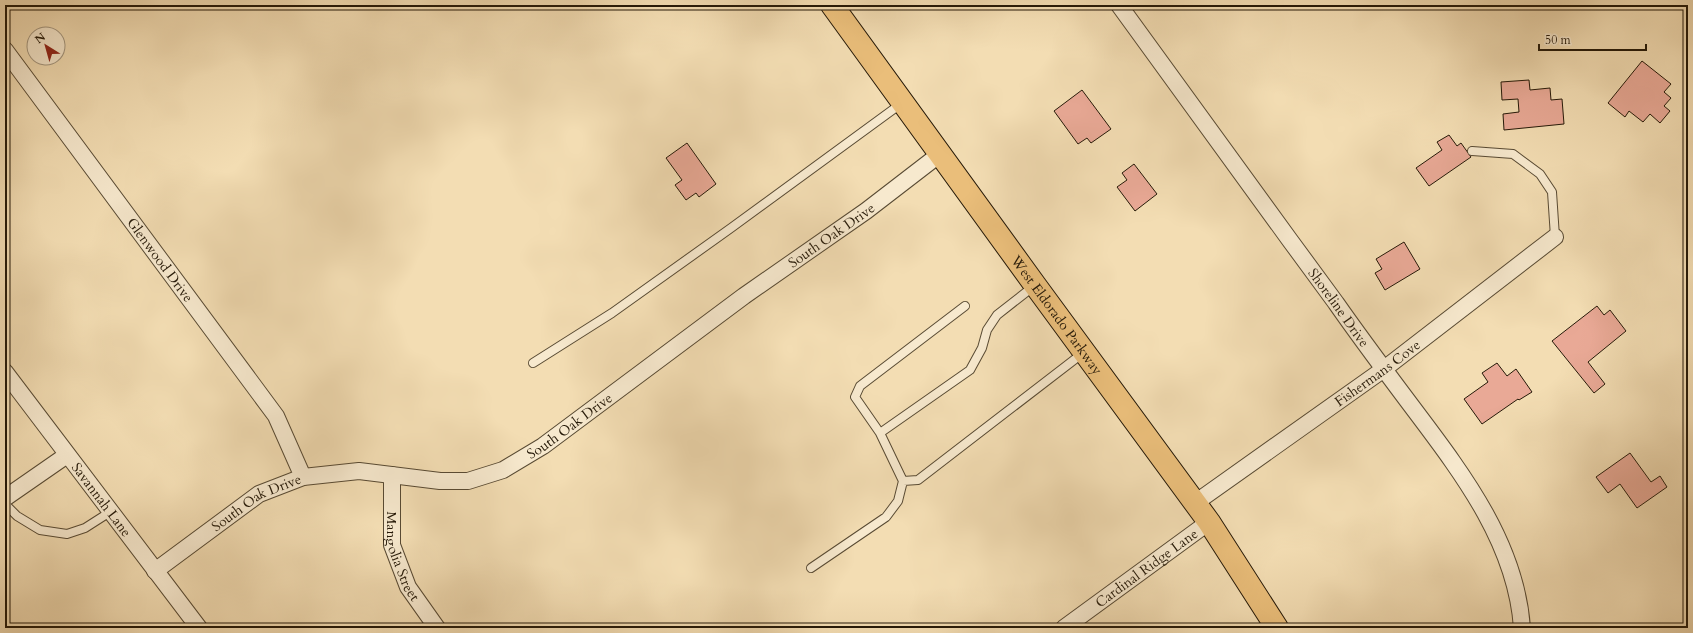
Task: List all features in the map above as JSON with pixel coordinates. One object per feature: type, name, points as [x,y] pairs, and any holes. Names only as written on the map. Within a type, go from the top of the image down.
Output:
[{"type":"main road","name":"West Eldorado Parkway","points":[[832,5],[1209,522],[1276,628]]},
{"type":"street","name":"Shoreline Drive","points":[[1119,5],[1449,456],[1496,531],[1513,578],[1522,628]]},
{"type":"street","name":"Glenwood Drive","points":[[5,50],[276,416],[303,477]]},
{"type":"street","name":"South Oak Drive","points":[[155,570],[259,494],[303,477],[359,471],[440,481],[468,481],[503,470],[536,450],[744,296],[866,211],[940,154]]},
{"type":"street","name":"Fishermans Cove","points":[[1195,503],[1384,369],[1555,237]]},
{"type":"street","name":"Savannah Lane","points":[[5,372],[198,628]]},
{"type":"street","points":[[5,498],[67,455]]},
{"type":"street","name":"Mangolia Street","points":[[392,475],[392,545],[408,587],[438,628]]},
{"type":"street","name":"Cardinal Ridge Lane","points":[[1064,628],[1209,522]]},
{"type":"lane","points":[[532,363],[618,308],[903,103]]},
{"type":"lane","points":[[1472,151],[1513,154],[1540,174],[1552,192],[1555,237]]},
{"type":"lane","points":[[880,433],[970,370],[982,348],[987,330],[997,315],[1035,285]]},
{"type":"lane","points":[[811,568],[886,517],[898,501],[903,481],[880,433],[855,397],[860,386],[965,306]]},
{"type":"lane","points":[[903,481],[918,480],[1084,352]]},
{"type":"lane","points":[[5,504],[17,516],[40,530],[67,534],[85,528],[110,512]]},
{"type":"building","points":[[1642,61],[1671,84],[1664,92],[1671,98],[1664,106],[1670,111],[1660,123],[1650,114],[1643,122],[1629,111],[1625,117],[1608,103]]},
{"type":"building","points":[[1529,80],[1530,90],[1550,88],[1551,100],[1562,99],[1564,124],[1504,130],[1503,114],[1519,112],[1518,99],[1502,100],[1501,82]]},
{"type":"building","points":[[1082,90],[1111,129],[1091,143],[1087,138],[1078,144],[1054,111]]},
{"type":"building","points":[[1449,135],[1457,146],[1461,143],[1471,157],[1429,186],[1416,168],[1442,150],[1437,142]]},
{"type":"building","points":[[687,143],[716,184],[699,197],[696,193],[686,200],[675,185],[682,180],[666,158]]},
{"type":"building","points":[[1134,164],[1157,194],[1135,211],[1117,187],[1127,180],[1122,173]]},
{"type":"building","points":[[1404,242],[1420,269],[1385,290],[1375,273],[1382,269],[1376,259]]},
{"type":"building","points":[[1597,306],[1604,315],[1610,310],[1626,331],[1588,362],[1605,384],[1594,393],[1552,341]]},
{"type":"building","points":[[1497,363],[1507,376],[1516,369],[1532,392],[1519,400],[1518,399],[1482,424],[1464,399],[1488,382],[1482,373]]},
{"type":"building","points":[[1630,453],[1651,482],[1660,476],[1667,487],[1637,508],[1620,484],[1608,493],[1596,477]]}]
